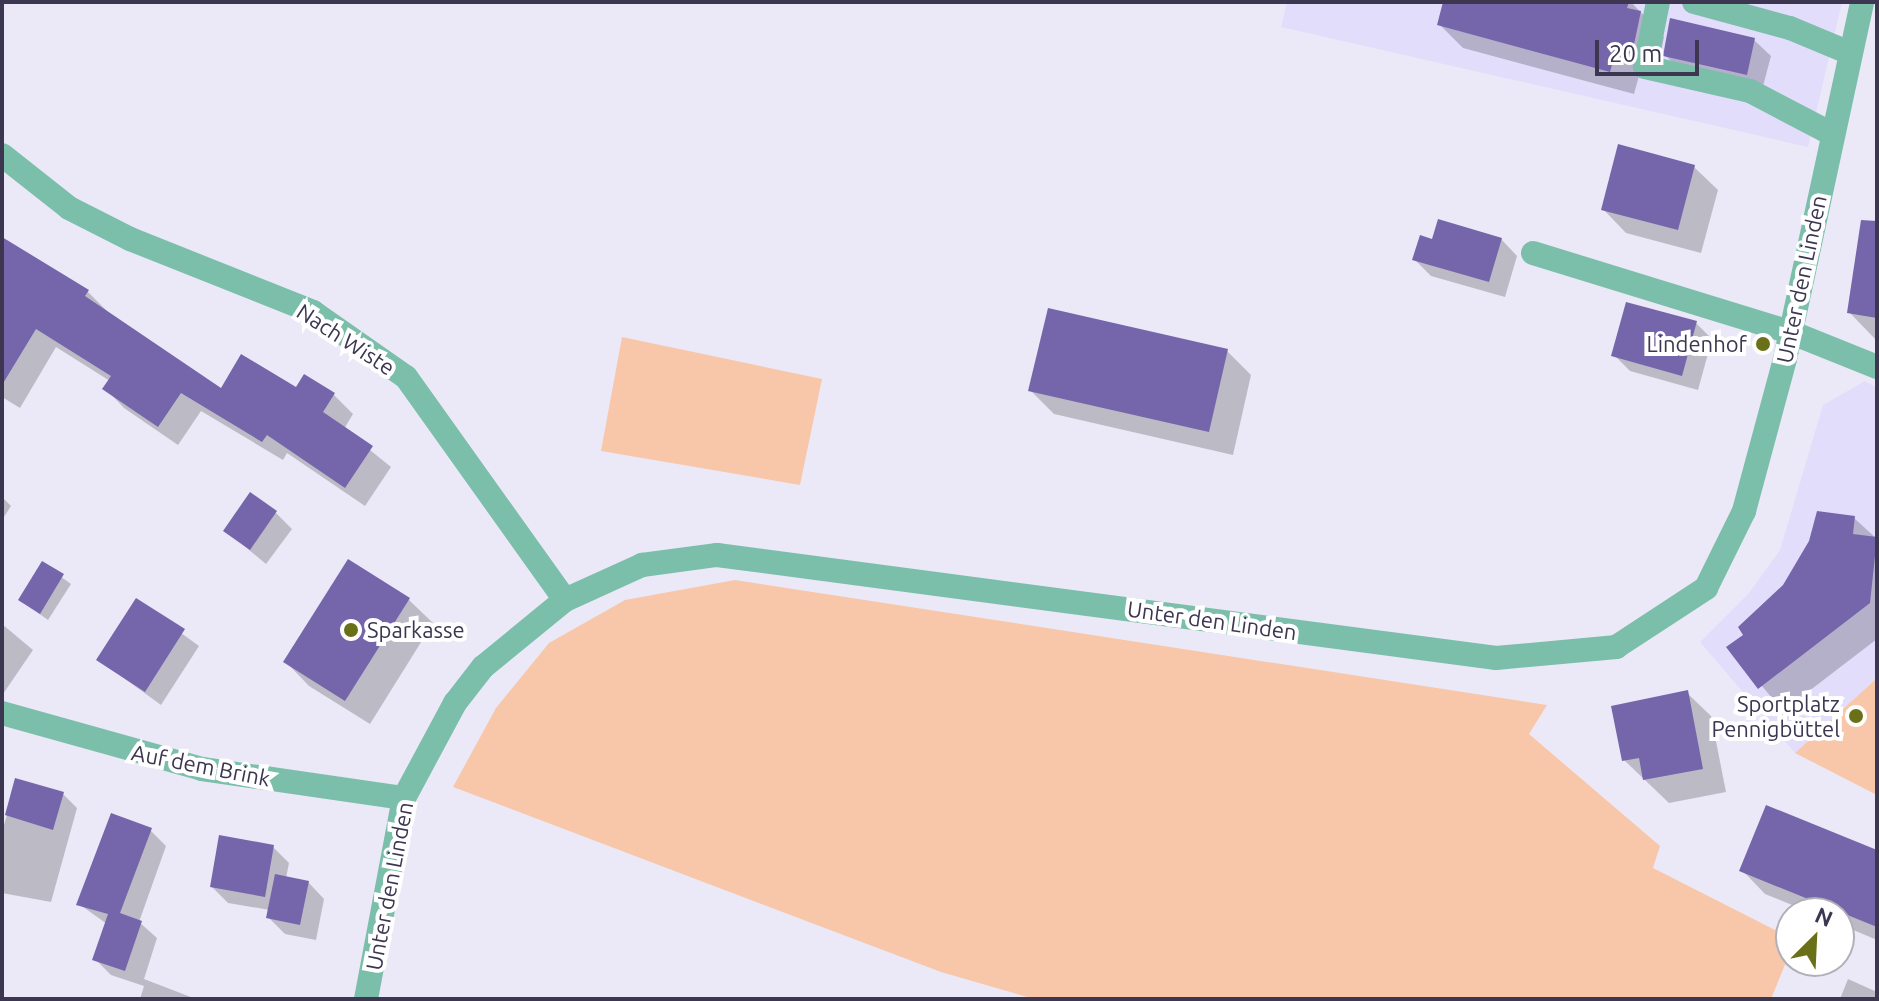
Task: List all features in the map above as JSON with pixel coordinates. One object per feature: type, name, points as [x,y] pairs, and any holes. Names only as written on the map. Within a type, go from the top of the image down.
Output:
[{"type":"street","points":[[1658,2],[1645,67],[1750,91],[1832,134]]},
{"type":"street","points":[[1694,2],[1790,28],[1850,53]]},
{"type":"street","name":"Unter den Linden","points":[[366,999],[404,798],[455,703],[483,667],[565,600],[642,565],[717,555],[1496,658],[1616,647],[1706,588],[1744,511],[1790,332],[1862,2]]},
{"type":"street","name":"Nach Wiste","points":[[2,155],[69,208],[130,239],[313,312],[406,377],[565,600]]},
{"type":"street","points":[[1533,253],[1790,332],[1877,367]]},
{"type":"street","name":"Auf dem Brink","points":[[2,713],[202,769],[404,798]]},
{"type":"shaded area","points":[[1287,2],[1842,2],[1808,147],[1281,27]]},
{"type":"shaded area","points":[[622,337],[822,379],[800,485],[601,451]]},
{"type":"shaded area","points":[[1865,381],[1877,388],[1877,678],[1795,753],[1700,642],[1749,593],[1780,550],[1823,405]]},
{"type":"shaded area","points":[[735,580],[1547,705],[1529,734],[1660,846],[1653,868],[1775,930],[1775,977],[1780,977],[1771,999],[1034,999],[941,972],[453,787],[496,708],[549,643],[625,600]]},
{"type":"shaded area","name":"Sportplatz Pennigbüttel","points":[[1877,678],[1877,795],[1795,753]]},
{"type":"building","points":[[1443,2],[1629,2],[1627,8],[1641,11],[1632,54],[1616,50],[1610,72],[1437,25]]},
{"type":"building","points":[[1670,18],[1755,38],[1747,75],[1663,56]]},
{"type":"building","points":[[1618,144],[1695,165],[1678,230],[1601,210]]},
{"type":"building","points":[[1438,219],[1502,238],[1489,282],[1412,260],[1420,235],[1432,239]]},
{"type":"building","points":[[1861,220],[1877,221],[1877,318],[1847,313]]},
{"type":"building","points":[[2,237],[89,290],[85,296],[221,388],[241,354],[296,387],[304,374],[335,393],[323,412],[373,446],[345,488],[267,435],[262,442],[181,393],[158,427],[102,389],[111,376],[36,329],[2,385]]},
{"type":"building","points":[[1626,302],[1697,321],[1682,376],[1611,356]]},
{"type":"building","points":[[1048,308],[1228,349],[1209,432],[1028,391]]},
{"type":"building","points":[[250,492],[277,511],[250,550],[223,531]]},
{"type":"building","points":[[1817,511],[1855,516],[1853,534],[1877,537],[1870,603],[1758,689],[1726,647],[1743,635],[1738,627],[1783,585],[1809,541]]},
{"type":"building","points":[[348,559],[410,598],[345,701],[283,662]]},
{"type":"building","points":[[42,561],[64,574],[40,614],[18,600]]},
{"type":"building","points":[[136,598],[185,629],[145,692],[96,660]]},
{"type":"building","points":[[1688,690],[1703,769],[1643,780],[1639,758],[1622,761],[1611,706]]},
{"type":"building","points":[[15,778],[64,792],[53,830],[5,815]]},
{"type":"building","points":[[1766,805],[1877,850],[1877,927],[1855,918],[1855,897],[1803,897],[1739,871]]},
{"type":"building","points":[[111,813],[152,828],[120,913],[142,921],[125,971],[92,960],[108,914],[76,905]]},
{"type":"building","points":[[219,835],[274,845],[265,897],[210,887]]},
{"type":"building","points":[[275,874],[309,881],[300,925],[266,918]]},
{"type":"place","name":"Lindenhof","points":[[1763,344]]},
{"type":"place","name":"Sparkasse","points":[[351,630]]},
{"type":"place","name":"Sportplatz Pennigbüttel","points":[[1856,716]]}]
